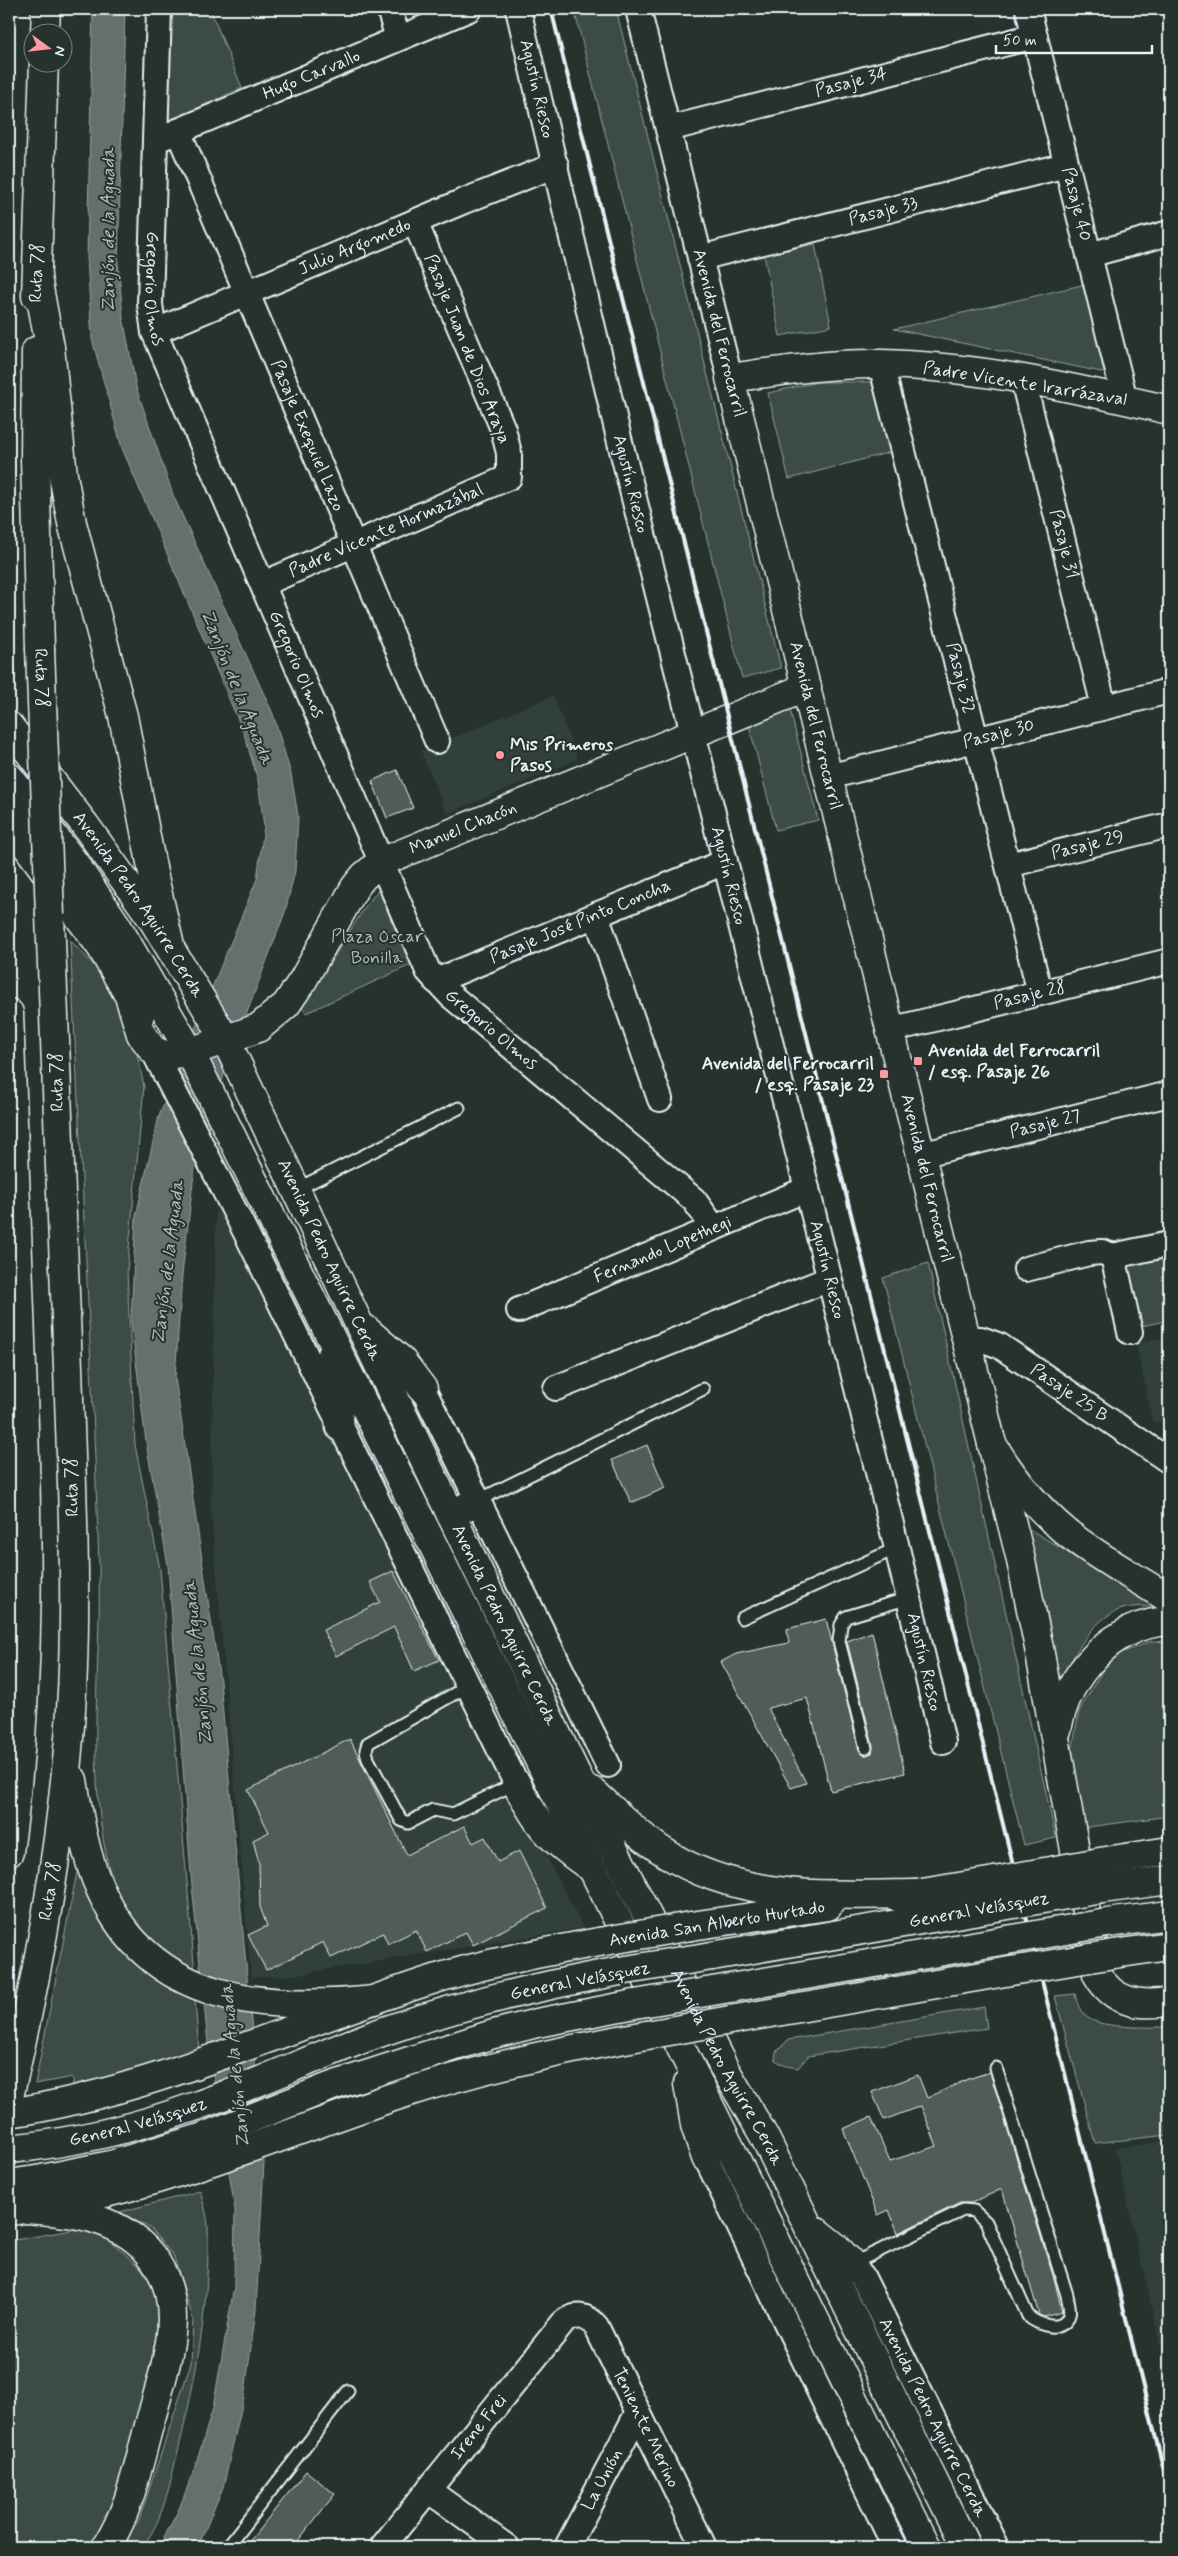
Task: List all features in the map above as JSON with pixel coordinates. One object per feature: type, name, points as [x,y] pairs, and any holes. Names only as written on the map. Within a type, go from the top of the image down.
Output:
[{"type":"main road","points":[[45,22],[46,9]]},
{"type":"main road","name":"Ruta 78","points":[[9,2097],[31,1998],[48,1906],[69,1739],[75,1615],[40,648],[36,458],[37,277],[44,72]]},
{"type":"main road","points":[[37,277],[50,347],[63,475],[72,523],[123,716],[153,873],[170,946]]},
{"type":"main road","name":"Padre Vicente Irarrázaval","points":[[730,378],[833,365],[881,364],[950,368],[1023,380],[1169,410]]},
{"type":"main road","name":"Avenida del Ferrocarril","points":[[730,378],[965,1340],[1020,1556],[1056,1736],[1097,1974],[1109,1992],[1128,2002],[1148,2004],[1169,2002]]},
{"type":"main road","name":"Manuel Chacón","points":[[169,1050],[226,1040],[254,1029],[286,1005],[303,980],[355,887],[364,876],[381,862],[807,687]]},
{"type":"main road","name":"Avenida Pedro Aguirre Cerda","points":[[9,726],[103,848],[170,946],[226,1040],[358,1322],[578,1780],[723,2066],[764,2136],[966,2547]]},
{"type":"main road","name":"Avenida Pedro Aguirre Cerda","points":[[9,777],[113,920],[169,1050],[220,1114],[927,2547]]},
{"type":"main road","points":[[9,822],[101,947],[130,999],[169,1050]]},
{"type":"main road","points":[[9,1013],[26,1470],[26,1649],[18,1773],[9,1852]]},
{"type":"main road","points":[[358,1322],[395,1354],[423,1389]]},
{"type":"main road","points":[[330,1336],[340,1427]]},
{"type":"main road","points":[[992,1444],[1018,1483],[1061,1528],[1169,1599]]},
{"type":"main road","points":[[9,1587],[26,1470]]},
{"type":"main road","points":[[451,1515],[477,1501]]},
{"type":"main road","points":[[1056,1736],[1064,1701],[1082,1670],[1094,1657],[1124,1634],[1141,1627],[1169,1621]]},
{"type":"main road","points":[[69,1739],[75,1793],[92,1869],[105,1898],[126,1932],[143,1950],[178,1977],[198,1987],[219,1994],[261,2002],[322,2004],[375,2000]]},
{"type":"main road","points":[[578,1780],[650,1843],[678,1861],[710,1876],[753,1887],[786,1892],[915,1894]]},
{"type":"main road","points":[[516,1783],[535,1819],[548,1836],[590,1867]]},
{"type":"main road","name":"Avenida San Alberto Hurtado","points":[[9,2113],[36,2109],[115,2091],[196,2065],[423,1983],[513,1957],[691,1926],[915,1894],[998,1894],[1100,1862],[1169,1851]]},
{"type":"main road","name":"General Velásquez","points":[[16,2148],[113,2132],[197,2106],[370,2036],[519,1992],[620,1971],[712,1956],[998,1894],[1102,1889],[1169,1880]]},
{"type":"main road","name":"General Velásquez","points":[[11,2184],[111,2165],[198,2139],[282,2105],[382,2069],[490,2035],[635,2004],[1107,1923],[1169,1915]]},
{"type":"main road","points":[[18,2210],[105,2194],[199,2166],[392,2098],[485,2068],[569,2048],[1011,1971],[1169,1946]]},
{"type":"main road","points":[[682,2052],[696,2125],[706,2158]]},
{"type":"main road","points":[[18,2210],[75,2214],[122,2230],[142,2244],[152,2255],[166,2279],[170,2292],[172,2323],[167,2360],[130,2492],[116,2530],[106,2547]]},
{"type":"main road","points":[[810,2228],[837,2248],[852,2264]]},
{"type":"street","name":"Gregorio Olmos","points":[[159,9],[150,304],[154,332],[428,971],[450,995],[694,1200],[714,1228]]},
{"type":"street","points":[[389,9],[398,38]]},
{"type":"street","name":"Hugo Carvallo","points":[[155,141],[469,9]]},
{"type":"street","name":"Agustín Riesco","points":[[518,9],[618,434],[897,1548],[943,1742]]},
{"type":"street","name":"Avenida del Ferrocarril","points":[[638,9],[730,378]]},
{"type":"street","name":"Pasaje 40","points":[[1028,9],[1125,400]]},
{"type":"street","name":"Pasaje 34","points":[[668,129],[1034,36]]},
{"type":"street","name":"Pasaje Exequiel Lazo","points":[[178,131],[437,740]]},
{"type":"street","name":"Julio Argomedo","points":[[154,332],[556,165]]},
{"type":"street","name":"Pasaje 33","points":[[700,258],[1066,165]]},
{"type":"street","name":"Pasaje Juan de Dios Araya","points":[[415,222],[503,429],[509,453],[509,477]]},
{"type":"street","points":[[1089,255],[1169,233]]},
{"type":"street","name":"Pasaje 32","points":[[881,364],[1040,992]]},
{"type":"street","name":"Pasaje 31","points":[[1023,380],[1104,707]]},
{"type":"street","name":"Padre Vicente Hormazábal","points":[[263,584],[509,477]]},
{"type":"street","name":"Pasaje 30","points":[[828,776],[1169,691]]},
{"type":"street","name":"Pasaje 29","points":[[1008,865],[1169,825]]},
{"type":"street","name":"Pasaje José Pinto Concha","points":[[436,981],[725,862]]},
{"type":"street","points":[[596,915],[660,1099]]},
{"type":"street","name":"Pasaje 28","points":[[890,1030],[1169,961]]},
{"type":"street","name":"Avenida Pedro Aguirre Cerda","points":[[169,1050],[210,1164],[516,1783]]},
{"type":"street","name":"Pasaje 27","points":[[920,1156],[1169,1094]]},
{"type":"street","name":"Fernando Lopethegi","points":[[519,1310],[807,1189]]},
{"type":"street","points":[[1026,1269],[1089,1253],[1102,1252],[1113,1256],[1169,1244]]},
{"type":"street","points":[[1113,1256],[1130,1332]]},
{"type":"street","points":[[556,1388],[829,1279]]},
{"type":"street","name":"Pasaje 25 B","points":[[965,1340],[981,1340],[1000,1346],[1169,1460]]},
{"type":"street","name":"Avenida Pedro Aguirre Cerda","points":[[423,1389],[608,1765]]},
{"type":"street","points":[[706,2158],[895,2547]]},
{"type":"street","name":"Avenida Pedro Aguirre Cerda","points":[[852,2264],[862,2276],[997,2547]]},
{"type":"street","name":"Irene Frei","points":[[382,2547],[564,2323],[573,2316],[579,2316]]},
{"type":"street","name":"Teniente Merino","points":[[579,2316],[592,2321],[596,2326],[702,2546]]},
{"type":"street","name":"La Unión","points":[[567,2547],[638,2412]]},
{"type":"street","points":[[428,2490],[507,2547]]},
{"type":"lane","points":[[297,1189],[459,1108]]},
{"type":"lane","points":[[477,1501],[703,1389]]},
{"type":"lane","points":[[742,1618],[897,1548]]},
{"type":"lane","points":[[866,1748],[839,1641],[841,1625],[846,1616],[909,1598]]},
{"type":"lane","points":[[468,1686],[368,1743],[366,1750],[368,1759],[401,1820],[408,1823],[434,1810],[453,1814],[516,1783]]},
{"type":"lane","points":[[852,2264],[963,2210],[974,2211],[986,2222],[1028,2316],[1042,2325],[1050,2326],[1061,2324],[1067,2319],[1070,2310],[1067,2295],[996,2068]]},
{"type":"lane","points":[[227,2547],[348,2391]]},
{"type":"shaded area","name":"Mis Primeros Pasos","points":[[553,696],[578,759],[447,814],[421,751]]},
{"type":"shaded area","points":[[216,1205],[583,1928],[287,1976],[251,1977],[211,1509]]},
{"type":"shaded area","points":[[1169,1336],[1169,1420],[1153,1423],[1136,1343]]},
{"type":"shaded area","points":[[1169,2141],[1169,2382],[1115,2148]]},
{"type":"green space","points":[[171,9],[210,9],[242,88],[169,121]]},
{"type":"green space","points":[[574,9],[616,9],[781,668],[742,678]]},
{"type":"green space","points":[[815,244],[831,326],[780,336],[764,255]]},
{"type":"green space","points":[[1086,284],[1106,373],[894,329]]},
{"type":"green space","points":[[818,382],[872,382],[891,452],[789,479],[768,393]]},
{"type":"green space","points":[[790,710],[818,820],[776,830],[748,721]]},
{"type":"green space","name":"Plaza Oscar Bonilla","points":[[386,880],[415,963],[306,1013],[302,1008],[365,907]]},
{"type":"green space","points":[[70,940],[107,979],[134,1040],[144,1086],[127,1270],[135,1445],[160,1569],[195,1975],[151,1944],[132,1925],[125,1914],[119,1902],[107,1861],[100,1820],[96,1735],[99,1565]]},
{"type":"green space","points":[[1169,1249],[1169,1320],[1133,1328],[1118,1261]]},
{"type":"green space","points":[[928,1263],[1056,1838],[1024,1845],[883,1278]]},
{"type":"green space","points":[[1026,1527],[1157,1607],[1133,1607],[1120,1610],[1108,1616],[1097,1625],[1079,1647],[1060,1684]]},
{"type":"green space","points":[[1152,1641],[1169,1642],[1169,1816],[1081,1828],[1071,1757],[1079,1711],[1110,1657]]},
{"type":"green space","points":[[78,1867],[161,1979],[195,2000],[199,2051],[73,2089],[73,2077],[35,2084]]},
{"type":"green space","points":[[1075,1994],[1081,2011],[1095,2022],[1127,2027],[1169,2027],[1169,2135],[1095,2143],[1055,1996]]},
{"type":"green space","points":[[984,2007],[987,2028],[808,2056],[798,2068],[786,2066],[775,2060],[776,2052],[788,2040]]},
{"type":"green space","points":[[200,2191],[208,2225],[208,2255],[204,2315],[189,2404],[159,2518],[142,2547],[120,2547],[139,2520],[191,2363],[193,2319],[174,2257],[151,2229],[120,2212]]},
{"type":"green space","points":[[78,2229],[106,2237],[142,2269],[162,2302],[144,2396],[129,2459],[119,2490],[92,2547],[9,2547],[9,2241]]},
{"type":"water","name":"Zanjón de la Aguada","points":[[93,9],[125,9],[118,263],[123,317],[136,387],[173,495],[273,714],[291,774],[298,816],[295,871],[285,912],[225,1071],[194,1173],[182,1275],[175,1378],[220,1681],[264,2162],[256,2309],[245,2392],[223,2487],[198,2547],[159,2547],[179,2509],[194,2470],[213,2408],[234,2287],[235,2209],[208,2043],[191,1875],[168,1565],[146,1442],[131,1321],[136,1216],[159,1116],[257,879],[264,827],[258,780],[244,734],[122,448],[92,339],[87,258]]},
{"type":"building","points":[[397,770],[413,808],[387,818],[372,781]]},
{"type":"building","points":[[647,1445],[665,1488],[631,1503],[612,1460]]},
{"type":"building","points":[[393,1571],[439,1660],[414,1671],[394,1627],[336,1656],[323,1630],[380,1602],[370,1582]]},
{"type":"building","points":[[826,1619],[859,1750],[864,1755],[872,1753],[873,1746],[847,1641],[872,1632],[905,1773],[831,1791],[807,1698],[768,1708],[806,1783],[791,1788],[721,1662],[736,1654],[789,1643],[787,1629]]},
{"type":"building","points":[[350,1739],[407,1855],[464,1826],[473,1843],[485,1837],[498,1862],[519,1851],[547,1908],[473,1945],[466,1932],[427,1952],[416,1930],[388,1944],[383,1933],[331,1958],[323,1942],[266,1970],[248,1935],[267,1926],[260,1907],[259,1863],[253,1840],[269,1832],[248,1790]]},
{"type":"building","points":[[990,2072],[1055,2282],[1062,2312],[1044,2317],[1039,2315],[1002,2189],[971,2203],[960,2203],[898,2233],[889,2210],[878,2215],[843,2129],[871,2117],[890,2161],[937,2146],[921,2106],[884,2120],[872,2092],[918,2075],[927,2098],[968,2079]]},
{"type":"building","points":[[306,2471],[335,2494],[293,2547],[245,2547]]},
{"type":"railway","points":[[551,9],[1169,2491]]},
{"type":"place","name":"Mis Primeros Pasos","points":[[500,755]]},
{"type":"place","name":"Avenida del Ferrocarril / esq. Pasaje 26","points":[[918,1061]]},
{"type":"place","name":"Avenida del Ferrocarril / esq. Pasaje 23","points":[[884,1074]]}]
